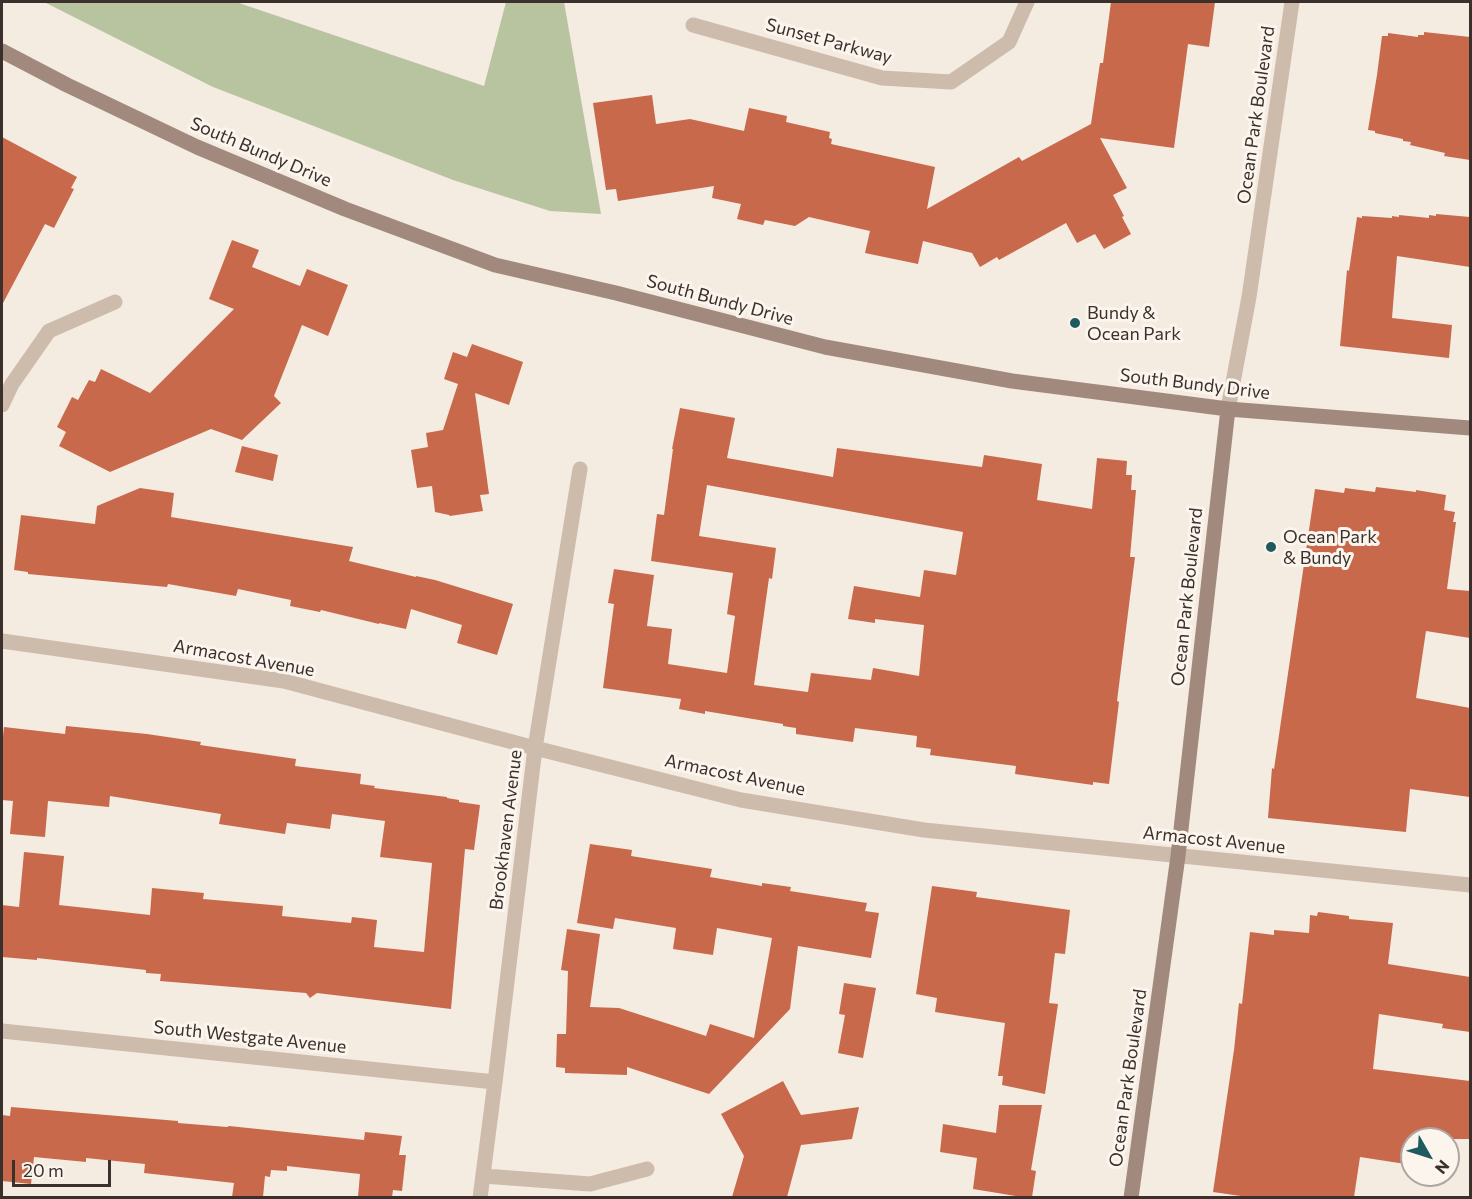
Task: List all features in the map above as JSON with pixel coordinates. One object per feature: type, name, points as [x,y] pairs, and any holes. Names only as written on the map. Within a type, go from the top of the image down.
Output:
[{"type":"main road","name":"South Bundy Drive","points":[[2,51],[66,85],[197,147],[345,209],[495,265],[616,293],[825,347],[1012,381],[1228,409],[1470,428]]},
{"type":"main road","name":"Ocean Park Boulevard","points":[[1131,1197],[1178,856],[1228,409]]},
{"type":"street","name":"Sunset Parkway","points":[[693,25],[882,78],[951,82],[1009,42],[1027,2]]},
{"type":"street","name":"Ocean Park Boulevard","points":[[1228,409],[1249,297],[1292,2]]},
{"type":"street","points":[[2,405],[12,384],[49,331],[115,302]]},
{"type":"street","name":"Brookhaven Avenue","points":[[480,1197],[536,748],[580,469]]},
{"type":"street","name":"Armacost Avenue","points":[[2,641],[284,681],[741,800],[912,828],[1470,885]]},
{"type":"street","name":"South Westgate Avenue","points":[[2,1031],[495,1082]]},
{"type":"street","points":[[484,1176],[590,1184],[647,1169]]},
{"type":"green space","points":[[44,2],[236,2],[484,86],[506,2],[564,2],[601,214],[550,211],[453,180],[213,87]]},
{"type":"building","points":[[1111,2],[1215,2],[1209,47],[1188,44],[1174,148],[1100,138],[1127,188],[1113,195],[1131,234],[1104,249],[1095,234],[1077,243],[1066,223],[999,260],[997,257],[980,267],[972,253],[923,241],[918,264],[865,253],[870,231],[809,217],[795,226],[765,220],[763,225],[737,219],[741,204],[712,198],[714,186],[618,201],[616,189],[606,190],[593,103],[652,95],[656,124],[690,119],[744,131],[749,108],[787,116],[786,122],[830,132],[831,144],[935,167],[927,209],[1019,157],[1022,161],[1091,124],[1100,63],[1103,63]]},
{"type":"building","points":[[1424,32],[1470,37],[1470,160],[1444,156],[1445,153],[1410,145],[1411,142],[1403,141],[1403,139],[1368,130],[1382,36],[1388,36],[1388,33],[1418,37],[1418,35],[1424,35]]},
{"type":"building","points":[[2,137],[77,177],[71,188],[74,189],[54,228],[45,224],[2,305]]},
{"type":"building","points":[[1436,214],[1470,217],[1470,267],[1397,256],[1392,318],[1452,325],[1449,358],[1340,346],[1347,270],[1349,271],[1357,217],[1392,218],[1392,216],[1399,217],[1399,215],[1429,218],[1429,215],[1436,216]]},
{"type":"building","points":[[232,240],[259,250],[252,267],[300,286],[307,269],[348,285],[328,336],[302,325],[274,396],[281,403],[242,440],[211,429],[110,472],[59,446],[66,432],[57,427],[72,397],[78,400],[89,380],[95,382],[101,369],[150,393],[234,309],[209,299]]},
{"type":"building","points":[[472,344],[523,362],[509,405],[475,393],[489,494],[480,495],[483,511],[450,516],[435,512],[432,486],[417,488],[411,450],[428,447],[426,433],[443,430],[458,384],[444,379],[453,352],[467,357]]},
{"type":"building","points":[[680,408],[735,418],[727,458],[833,477],[837,448],[982,467],[984,455],[1042,464],[1037,500],[1092,509],[1097,458],[1127,461],[1126,475],[1132,475],[1131,490],[1136,490],[1130,557],[1135,557],[1109,784],[1093,782],[1093,785],[1015,774],[1016,766],[930,755],[931,749],[916,747],[917,736],[855,728],[853,742],[796,734],[796,728],[783,726],[783,724],[679,709],[681,699],[603,688],[614,604],[608,603],[614,569],[654,575],[647,626],[672,629],[668,664],[727,673],[735,616],[727,614],[733,573],[651,561],[657,514],[664,515],[672,449]],"holes":[[[707,485],[963,532],[956,575],[924,570],[920,597],[854,586],[848,619],[875,623],[875,619],[924,625],[919,676],[873,668],[871,680],[811,673],[808,692],[754,685],[769,578],[772,579],[776,548],[699,536]]]},
{"type":"building","points":[[242,446],[278,455],[273,481],[235,472]]},
{"type":"building","points":[[1376,487],[1446,495],[1444,510],[1455,512],[1453,522],[1456,522],[1447,589],[1470,591],[1470,638],[1426,631],[1416,698],[1470,708],[1470,797],[1410,789],[1406,832],[1268,818],[1272,768],[1274,769],[1315,489],[1344,493],[1345,488],[1375,492]]},
{"type":"building","points":[[140,488],[174,493],[171,517],[353,547],[349,561],[435,580],[513,604],[497,655],[457,643],[462,625],[411,609],[406,629],[321,610],[320,612],[290,606],[291,600],[238,589],[236,596],[168,584],[167,587],[28,574],[28,572],[14,570],[21,515],[95,524],[97,506]]},
{"type":"building","points":[[66,726],[147,734],[201,742],[200,745],[296,759],[295,766],[361,774],[360,784],[375,786],[374,788],[447,797],[459,800],[459,802],[480,805],[474,850],[465,849],[451,1009],[317,993],[310,998],[306,993],[160,981],[161,974],[146,973],[146,970],[37,958],[37,960],[2,957],[2,905],[19,907],[24,852],[64,856],[59,905],[150,915],[152,888],[204,893],[203,899],[283,906],[282,916],[351,923],[352,917],[377,920],[374,947],[424,952],[432,863],[380,857],[385,821],[332,814],[330,829],[287,823],[285,834],[219,824],[221,814],[110,796],[109,807],[48,801],[45,837],[10,834],[13,801],[2,800],[4,727],[65,734]]},
{"type":"building","points":[[590,844],[632,850],[631,856],[712,869],[710,877],[762,886],[762,883],[791,887],[790,891],[867,903],[865,911],[879,913],[871,958],[798,946],[790,1009],[709,1094],[627,1067],[627,1075],[565,1073],[565,1068],[556,1067],[557,1034],[566,1034],[568,971],[561,970],[567,929],[600,934],[590,1007],[619,1008],[706,1036],[710,1024],[754,1038],[772,938],[717,928],[713,955],[673,949],[676,928],[615,918],[613,929],[577,923]]},
{"type":"building","points":[[932,886],[977,892],[976,897],[1070,910],[1065,954],[1055,953],[1049,1003],[1058,1004],[1045,1094],[1002,1085],[1003,1076],[998,1076],[1005,1023],[935,1012],[937,998],[916,994]]},
{"type":"building","points":[[1318,912],[1349,916],[1349,919],[1393,923],[1388,964],[1470,977],[1470,1032],[1442,1028],[1443,1024],[1379,1014],[1373,1069],[1470,1081],[1470,1139],[1460,1139],[1460,1127],[1400,1127],[1400,1163],[1360,1157],[1354,1197],[1248,1197],[1213,1192],[1239,1003],[1242,1004],[1250,932],[1274,935],[1274,930],[1309,933],[1310,915],[1317,916]]},
{"type":"building","points":[[844,983],[876,988],[863,1058],[838,1053],[845,1015],[839,1014]]},
{"type":"building","points":[[783,1081],[801,1115],[859,1107],[852,1139],[801,1145],[787,1197],[732,1197],[744,1156],[721,1114]]},
{"type":"building","points":[[999,1105],[1042,1105],[1031,1170],[1036,1171],[1032,1197],[973,1189],[977,1158],[940,1152],[943,1124],[996,1133]]},
{"type":"building","points":[[11,1107],[364,1140],[365,1132],[402,1136],[399,1155],[406,1155],[402,1191],[393,1190],[392,1197],[358,1197],[360,1174],[287,1166],[287,1171],[271,1170],[270,1177],[265,1176],[263,1197],[232,1197],[234,1183],[144,1173],[145,1164],[86,1158],[86,1162],[34,1157],[31,1184],[2,1181],[2,1115],[10,1116]]},
{"type":"place","name":"Bundy & Ocean Park","points":[[1075,323]]},
{"type":"place","name":"Ocean Park & Bundy","points":[[1271,547]]}]
